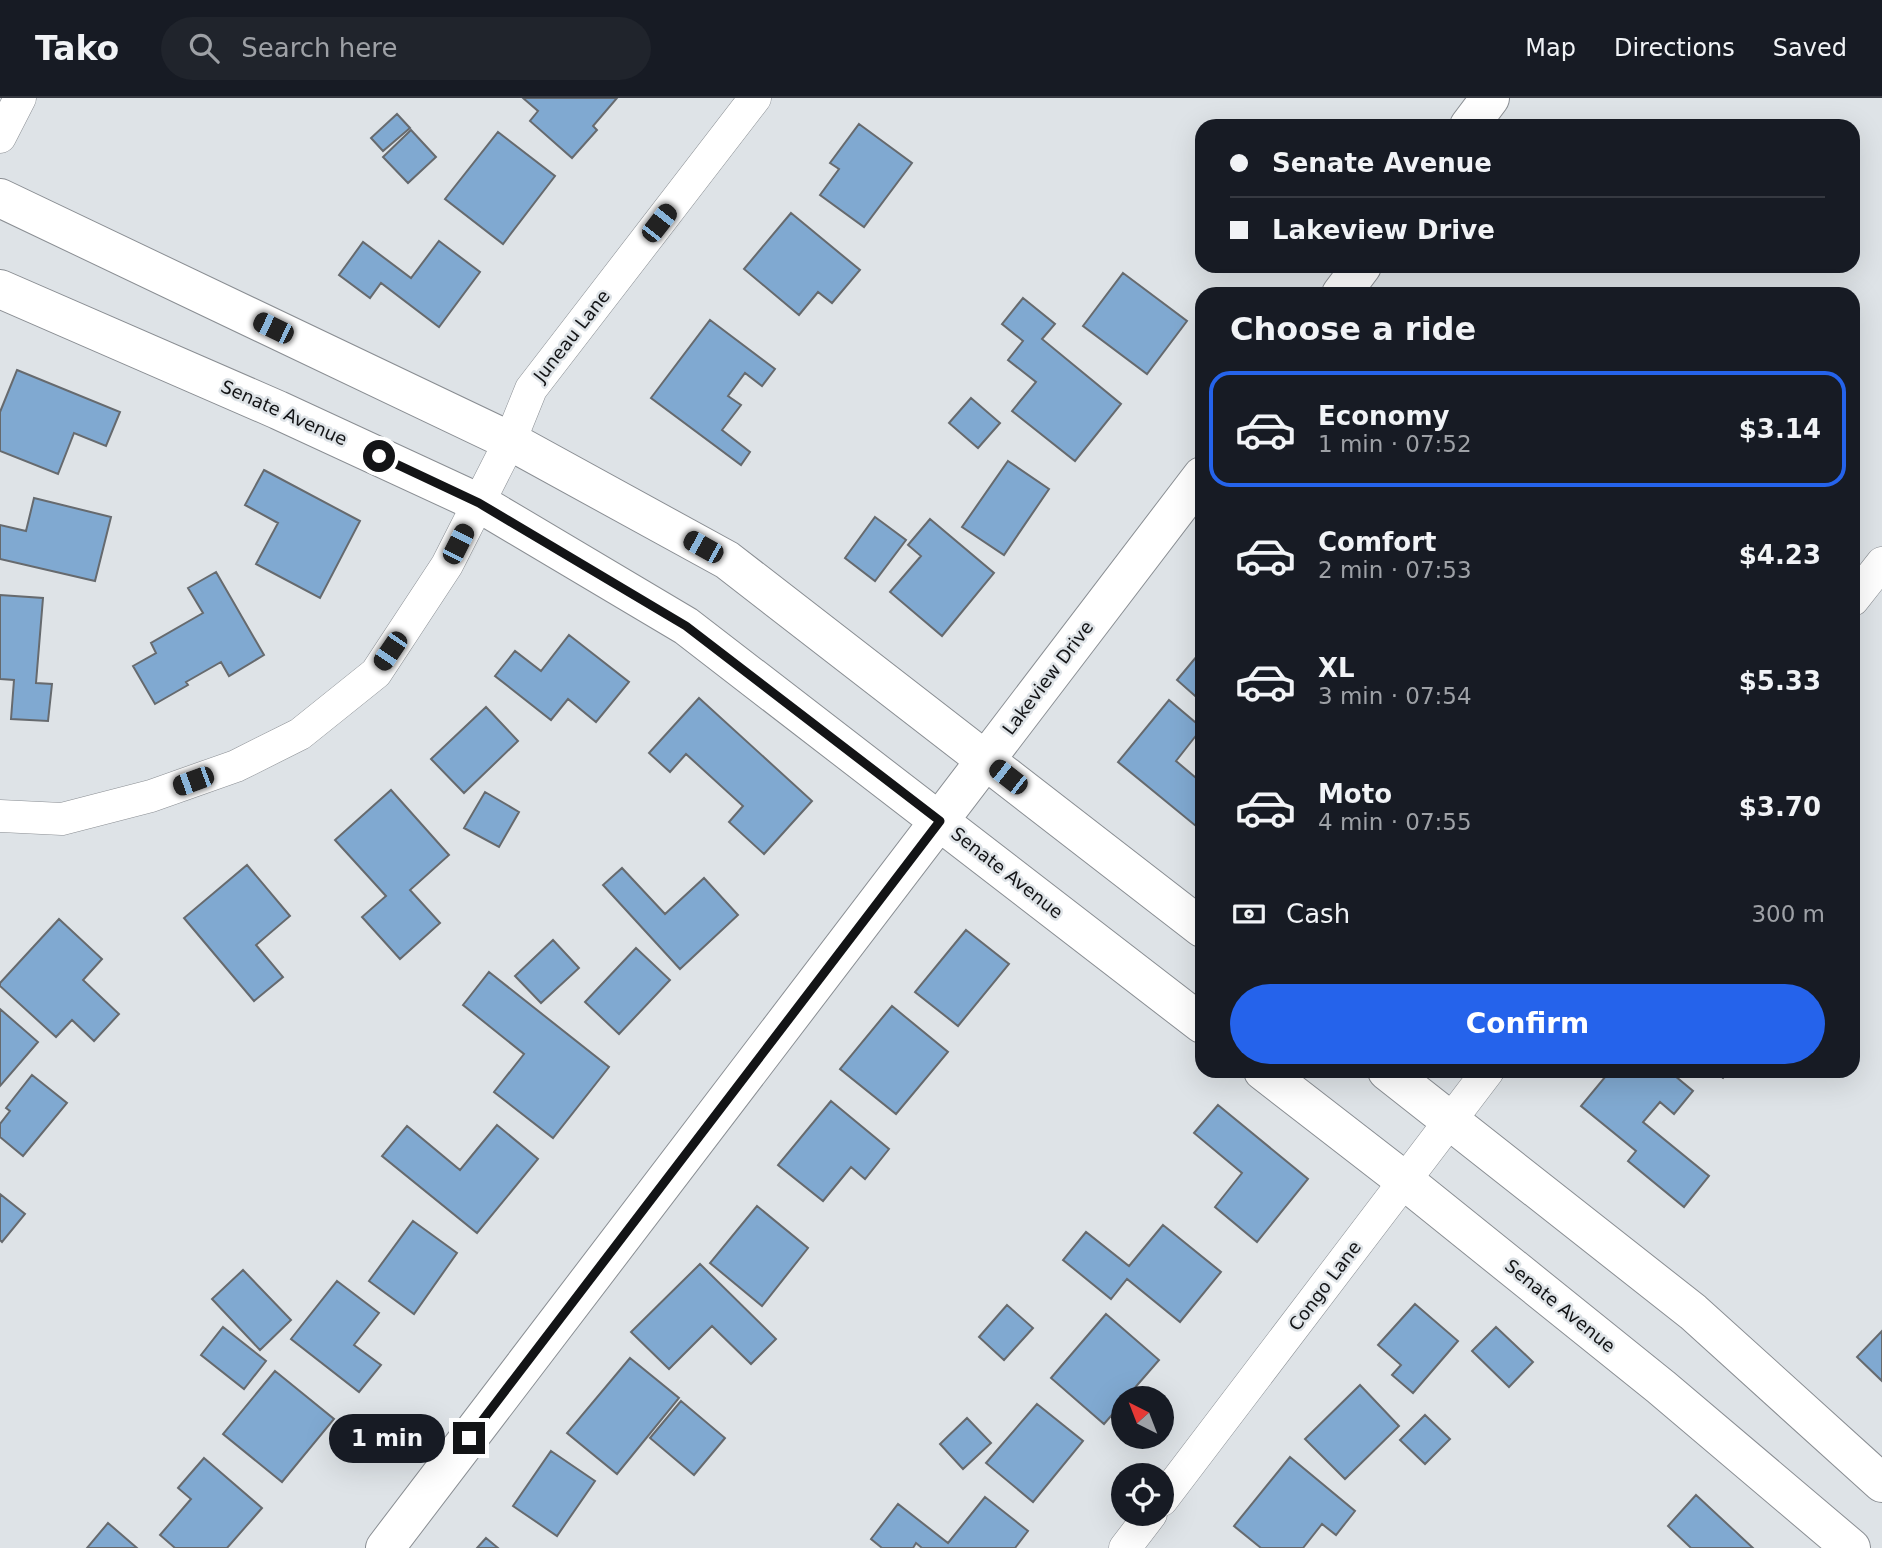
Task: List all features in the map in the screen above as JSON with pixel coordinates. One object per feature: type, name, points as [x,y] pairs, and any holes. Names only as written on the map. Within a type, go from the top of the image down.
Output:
[{"type":"street","points":[[0,137],[20,98]]},
{"type":"street","name":"Juneau Lane","points":[[0,816],[62,819],[151,796],[236,766],[300,734],[376,673],[447,565],[510,441],[531,389],[755,98]]},
{"type":"street","points":[[1474,119],[1490,98]]},
{"type":"street","points":[[0,198],[510,441],[727,560],[1195,923]]},
{"type":"street","name":"Senate Avenue","points":[[0,289],[278,410],[479,503],[686,626],[1195,1019]]},
{"type":"street","name":"Lakeview Drive","points":[[385,1548],[1195,485]]},
{"type":"street","points":[[1860,591],[1882,563]]},
{"type":"street","name":"Senate Avenue","points":[[1272,1078],[1661,1387],[1851,1548]]},
{"type":"street","points":[[1396,1078],[1693,1312],[1882,1483]]},
{"type":"street","name":"Congo Lane","points":[[1174,1484],[1483,1078]]},
{"type":"street","points":[[1125,1548],[1142,1526]]},
{"type":"building","points":[[523,98],[617,98],[593,126],[597,130],[572,158],[530,121],[538,111]]},
{"type":"building","points":[[397,114],[410,128],[383,151],[371,138]]},
{"type":"building","points":[[859,124],[912,163],[864,227],[820,195],[839,169],[830,163]]},
{"type":"building","points":[[411,130],[436,157],[408,183],[383,157]]},
{"type":"building","points":[[498,132],[555,176],[503,244],[445,199]]},
{"type":"building","points":[[791,213],[860,270],[832,303],[818,292],[799,315],[744,269]]},
{"type":"building","points":[[439,241],[480,272],[439,327],[381,283],[370,298],[339,275],[363,242],[411,278]]},
{"type":"building","points":[[1123,273],[1187,321],[1147,374],[1083,326]]},
{"type":"building","points":[[1023,298],[1055,324],[1042,339],[1121,404],[1075,461],[1012,411],[1036,382],[1008,360],[1023,341],[1002,324]]},
{"type":"building","points":[[710,320],[775,369],[762,386],[745,373],[728,396],[741,405],[722,430],[750,452],[741,465],[651,398]]},
{"type":"building","points":[[17,370],[120,412],[106,446],[74,433],[58,474],[0,451],[0,412]]},
{"type":"building","points":[[971,398],[1000,423],[978,448],[949,423]]},
{"type":"building","points":[[1008,461],[1049,489],[1004,555],[962,527]]},
{"type":"building","points":[[264,470],[360,521],[320,598],[256,564],[278,523],[245,505]]},
{"type":"building","points":[[34,498],[111,517],[95,581],[0,559],[0,525],[26,531]]},
{"type":"building","points":[[875,517],[906,540],[875,581],[845,558]]},
{"type":"building","points":[[930,519],[994,573],[942,636],[890,592],[921,556],[908,545]]},
{"type":"building","points":[[216,572],[264,655],[229,676],[221,662],[155,704],[133,666],[156,653],[151,643],[203,613],[188,588]]},
{"type":"building","points":[[0,595],[43,598],[36,683],[52,684],[48,721],[11,719],[14,680],[0,679]]},
{"type":"building","points":[[569,635],[629,682],[596,722],[568,699],[551,720],[495,676],[515,651],[541,671]]},
{"type":"building","points":[[1195,658],[1195,696],[1177,680]]},
{"type":"building","points":[[699,698],[812,801],[764,854],[729,822],[743,806],[686,754],[670,772],[649,753]]},
{"type":"building","points":[[1169,700],[1195,722],[1195,737],[1176,761],[1195,777],[1195,825],[1118,762]]},
{"type":"building","points":[[486,707],[518,741],[464,793],[431,759]]},
{"type":"building","points":[[391,790],[449,855],[410,890],[440,923],[400,959],[362,917],[386,896],[335,840]]},
{"type":"building","points":[[485,792],[519,812],[499,847],[464,828]]},
{"type":"building","points":[[247,865],[290,916],[256,945],[283,977],[254,1001],[184,918]]},
{"type":"building","points":[[622,868],[665,914],[704,878],[738,915],[680,969],[603,885]]},
{"type":"building","points":[[59,919],[102,959],[83,980],[119,1014],[94,1041],[72,1020],[56,1037],[0,986]]},
{"type":"building","points":[[966,930],[1009,964],[958,1026],[915,992]]},
{"type":"building","points":[[553,940],[579,968],[541,1003],[515,976]]},
{"type":"building","points":[[636,948],[670,980],[619,1034],[585,1002]]},
{"type":"building","points":[[489,972],[609,1067],[553,1138],[494,1092],[524,1054],[463,1005]]},
{"type":"building","points":[[892,1006],[948,1052],[896,1114],[840,1069]]},
{"type":"building","points":[[0,1009],[38,1042],[0,1086]]},
{"type":"building","points":[[32,1075],[67,1103],[23,1156],[0,1137],[0,1124],[10,1111],[6,1108]]},
{"type":"building","points":[[1604,1078],[1677,1078],[1693,1091],[1674,1114],[1660,1102],[1643,1122],[1709,1176],[1684,1207],[1628,1161],[1636,1151],[1581,1106]]},
{"type":"building","points":[[831,1101],[889,1149],[865,1179],[851,1167],[823,1201],[778,1165]]},
{"type":"building","points":[[1218,1105],[1308,1179],[1257,1242],[1215,1207],[1242,1173],[1194,1133]]},
{"type":"building","points":[[497,1125],[538,1159],[477,1233],[382,1156],[407,1126],[460,1170]]},
{"type":"building","points":[[0,1194],[25,1214],[2,1242],[0,1240]]},
{"type":"building","points":[[757,1206],[808,1248],[762,1306],[710,1263]]},
{"type":"building","points":[[413,1221],[457,1253],[414,1314],[369,1281]]},
{"type":"building","points":[[1163,1225],[1221,1272],[1180,1322],[1127,1279],[1111,1299],[1063,1260],[1086,1232],[1129,1266]]},
{"type":"building","points":[[700,1264],[776,1339],[751,1364],[712,1326],[669,1369],[631,1332]]},
{"type":"building","points":[[243,1270],[291,1320],[260,1350],[212,1299]]},
{"type":"building","points":[[337,1281],[379,1313],[354,1345],[381,1365],[359,1392],[291,1339]]},
{"type":"building","points":[[1415,1304],[1458,1341],[1413,1393],[1392,1375],[1401,1365],[1378,1345]]},
{"type":"building","points":[[1007,1305],[1033,1328],[1004,1360],[979,1337]]},
{"type":"building","points":[[1106,1314],[1159,1360],[1136,1386],[1111,1386],[1111,1416],[1104,1424],[1051,1378]]},
{"type":"building","points":[[223,1327],[266,1361],[244,1389],[201,1355]]},
{"type":"building","points":[[1496,1327],[1533,1362],[1509,1387],[1472,1351]]},
{"type":"building","points":[[1882,1331],[1882,1381],[1857,1357]]},
{"type":"building","points":[[630,1358],[679,1398],[617,1474],[567,1433]]},
{"type":"building","points":[[275,1371],[334,1419],[282,1482],[223,1434]]},
{"type":"building","points":[[1360,1385],[1399,1426],[1345,1479],[1305,1439]]},
{"type":"building","points":[[681,1401],[725,1438],[694,1475],[650,1438]]},
{"type":"building","points":[[1037,1404],[1083,1441],[1033,1502],[986,1463]]},
{"type":"building","points":[[1425,1415],[1450,1439],[1425,1464],[1400,1440]]},
{"type":"building","points":[[967,1418],[991,1443],[963,1469],[940,1444]]},
{"type":"building","points":[[551,1451],[595,1481],[557,1536],[513,1506]]},
{"type":"building","points":[[1290,1457],[1355,1511],[1336,1535],[1322,1524],[1303,1548],[1261,1548],[1234,1526]]},
{"type":"building","points":[[204,1458],[262,1508],[227,1548],[175,1548],[160,1535],[191,1499],[178,1488]]},
{"type":"building","points":[[1696,1495],[1753,1548],[1691,1548],[1668,1526]]},
{"type":"building","points":[[985,1497],[1028,1531],[1015,1548],[922,1548],[916,1543],[913,1548],[882,1548],[871,1539],[898,1504],[948,1543]]},
{"type":"building","points":[[108,1523],[137,1548],[87,1548]]},
{"type":"building","points":[[486,1538],[498,1548],[477,1548]]},
{"type":"route","points":[[379,456],[479,503],[686,626],[940,821],[469,1438]]}]
